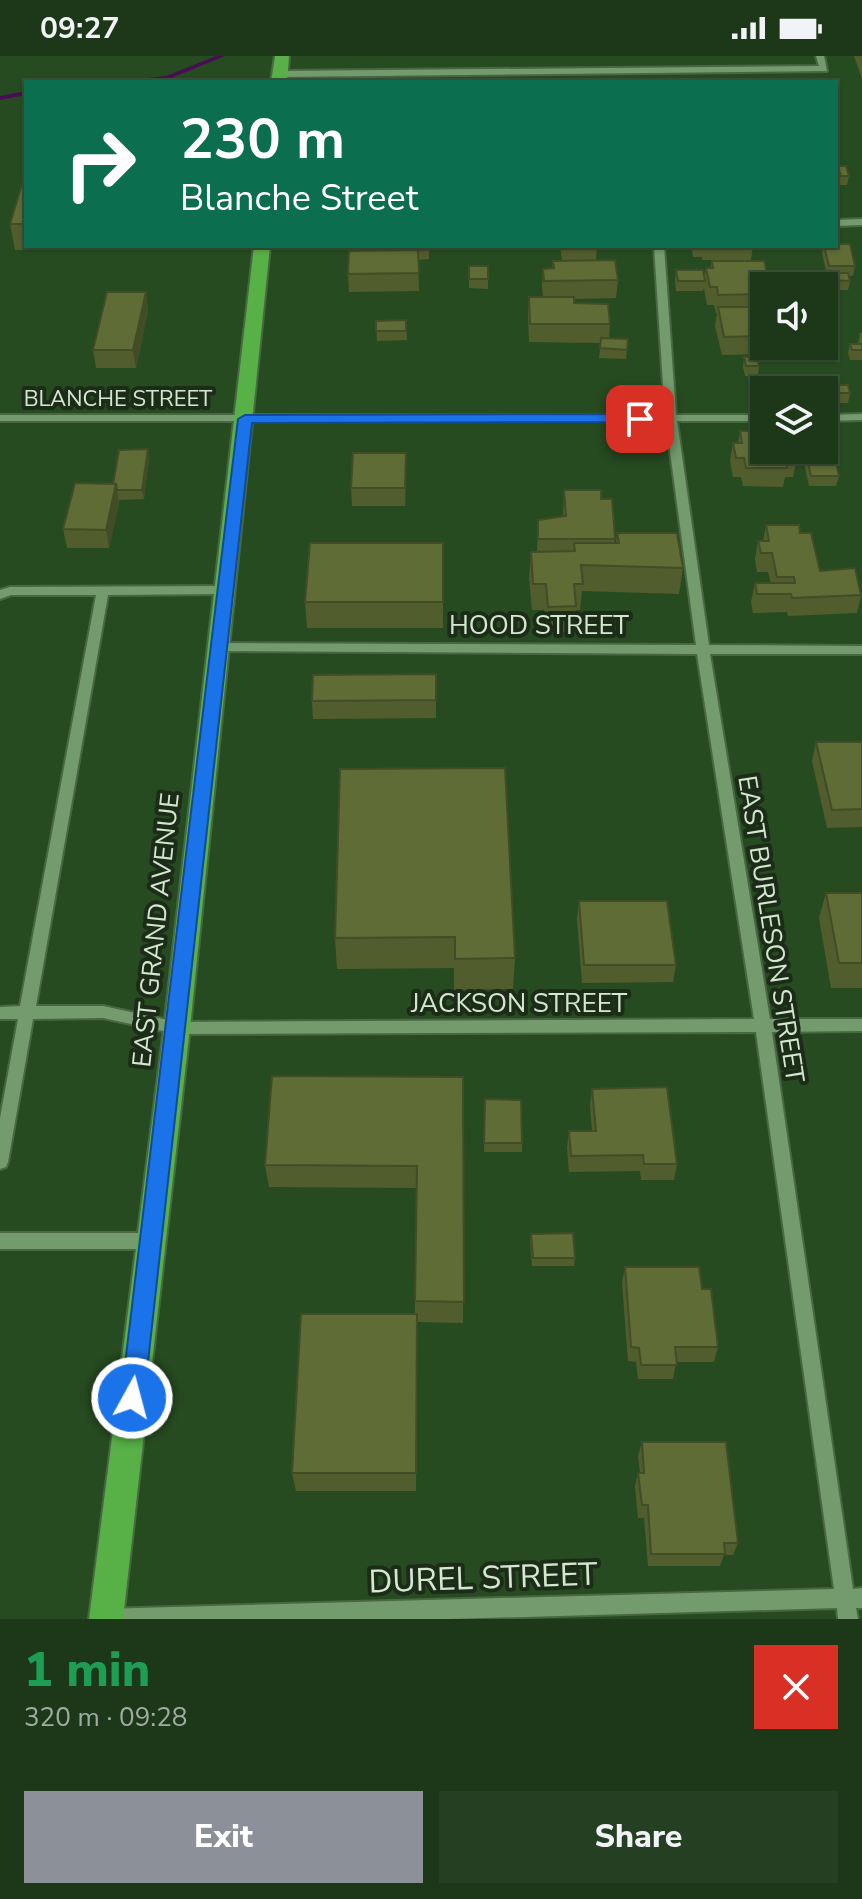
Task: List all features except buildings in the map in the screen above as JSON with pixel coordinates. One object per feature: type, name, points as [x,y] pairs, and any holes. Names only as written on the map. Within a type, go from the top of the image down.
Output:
[{"type":"highway","points":[[279,78],[282,56]]},
{"type":"highway","name":"EAST GRAND AVENUE","points":[[104,1619],[177,1028],[262,248]]},
{"type":"street","points":[[279,78],[824,69],[820,56]]},
{"type":"street","points":[[838,223],[862,222]]},
{"type":"street","name":"EAST BURLESON STREET","points":[[659,248],[671,419],[703,649],[853,1598],[848,1619]]},
{"type":"street","points":[[838,418],[862,417]]},
{"type":"street","name":"BLANCHE STREET","points":[[0,418],[750,418]]},
{"type":"street","points":[[0,595],[10,591],[223,590]]},
{"type":"street","points":[[0,1162],[103,591]]},
{"type":"street","name":"HOOD STREET","points":[[217,647],[862,650]]},
{"type":"street","name":"JACKSON STREET","points":[[0,1013],[103,1012],[177,1028],[862,1025]]},
{"type":"street","points":[[0,1241],[151,1241]]},
{"type":"street","name":"DUREL STREET","points":[[104,1619],[853,1598]]},
{"type":"waterway","points":[[148,80],[167,78],[222,56]]},
{"type":"waterway","points":[[0,98],[24,93]]},
{"type":"route","points":[[132,1398],[245,419],[640,419]]}]
